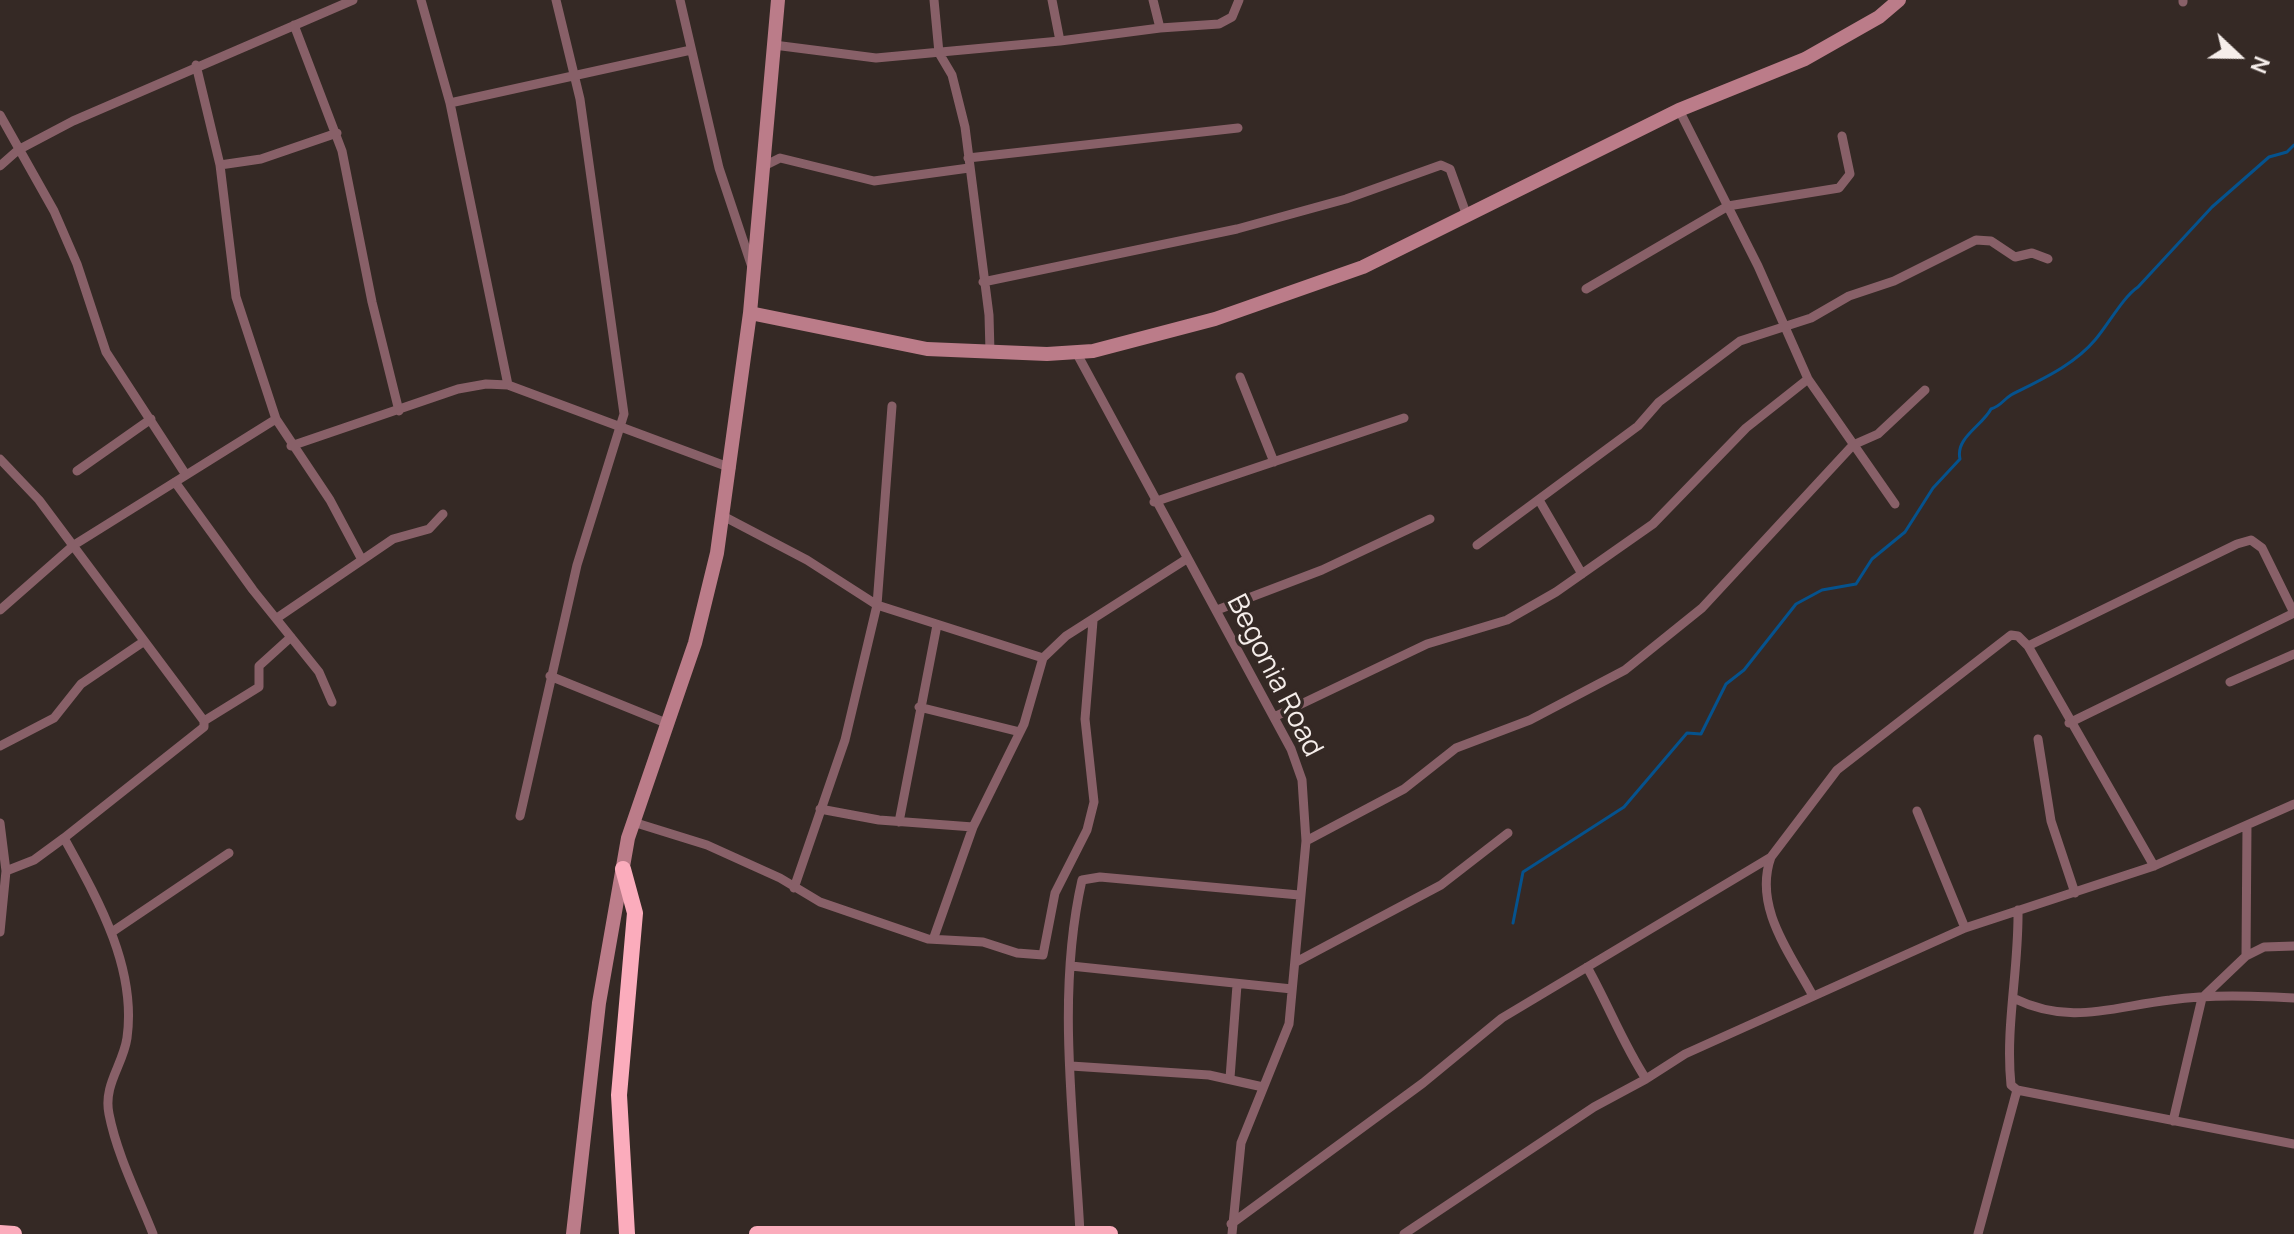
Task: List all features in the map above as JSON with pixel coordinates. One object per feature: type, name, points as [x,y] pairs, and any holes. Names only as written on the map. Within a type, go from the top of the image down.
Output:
[{"type":"highway","points":[[623,869],[635,913],[619,1095],[627,1234]]},
{"type":"highway","points":[[0,1233],[14,1234]]},
{"type":"highway","points":[[757,1234],[1110,1234]]},
{"type":"main road","points":[[573,1234],[599,1003],[623,869],[633,822],[706,605],[731,468],[754,274],[778,0]]},
{"type":"main road","points":[[750,313],[927,349],[990,352],[1093,351],[1215,319],[1336,278],[1679,110],[1805,59],[1879,17],[1899,0]]},
{"type":"street","points":[[0,166],[18,150],[73,121],[196,65],[353,0]]},
{"type":"street","points":[[421,0],[450,103],[508,385]]},
{"type":"street","points":[[520,816],[577,565],[606,466],[622,429],[624,405],[576,76],[556,0]]},
{"type":"street","points":[[680,0],[719,168],[754,274]]},
{"type":"street","points":[[934,0],[939,53],[952,75],[963,116],[989,315],[990,352]]},
{"type":"street","points":[[1052,0],[1060,41]]},
{"type":"street","points":[[1153,0],[1160,28]]},
{"type":"street","points":[[774,45],[876,58],[939,53],[1219,24],[1232,17],[1239,0]]},
{"type":"street","points":[[294,25],[337,133],[372,302],[399,411]]},
{"type":"street","points":[[450,103],[691,50]]},
{"type":"street","points":[[196,65],[220,165],[236,297],[276,419],[291,446],[330,500],[362,560]]},
{"type":"street","points":[[1679,110],[1787,327],[1808,379],[1895,504]]},
{"type":"street","points":[[0,115],[60,224],[106,352],[186,475]]},
{"type":"street","points":[[764,166],[780,158],[854,178],[888,181],[968,163],[1238,128]]},
{"type":"street","points":[[220,165],[261,159],[337,133]]},
{"type":"street","points":[[1586,289],[1728,206],[1839,188],[1850,174],[1842,136]]},
{"type":"street","points":[[983,282],[1237,229],[1346,199],[1441,165],[1450,169],[1467,216]]},
{"type":"street","points":[[1477,545],[1638,426],[1659,402],[1740,341],[1787,327],[1849,296],[1894,281],[1976,240],[1991,241],[2015,257],[2032,253],[2048,259]]},
{"type":"street","name":"Begonia Road","points":[[1076,352],[1185,560],[1217,610],[1298,765],[1306,841],[1286,1039],[1241,1143],[1231,1229]]},
{"type":"street","points":[[1240,377],[1274,462]]},
{"type":"street","points":[[1274,717],[1427,644],[1507,620],[1582,574],[1653,524],[1746,428],[1808,379]]},
{"type":"street","points":[[291,446],[458,389],[486,384],[508,385],[731,468]]},
{"type":"street","points":[[1306,841],[1404,789],[1456,748],[1530,720],[1625,670],[1702,608],[1853,445],[1878,434],[1925,390]]},
{"type":"street","points":[[794,888],[845,740],[877,605],[892,406]]},
{"type":"street","points":[[1154,502],[1404,418]]},
{"type":"street","points":[[77,471],[151,419]]},
{"type":"street","points":[[0,610],[74,545],[276,419]]},
{"type":"street","points":[[0,459],[39,500],[204,721]]},
{"type":"street","points":[[175,482],[328,688],[332,702]]},
{"type":"street","points":[[1539,500],[1582,574]]},
{"type":"street","points":[[277,618],[393,539],[429,529],[443,514]]},
{"type":"street","points":[[723,516],[807,560],[877,605],[1043,658]]},
{"type":"street","points":[[1217,610],[1322,570],[1430,519]]},
{"type":"street","points":[[2028,646],[2237,544],[2251,540],[2262,548],[2294,613],[2069,723]]},
{"type":"street","points":[[934,937],[973,827],[1020,732],[1043,658],[1066,636],[1185,560]]},
{"type":"street","points":[[633,822],[707,845],[820,902],[854,911],[928,939],[983,942],[1037,957],[1047,951],[1055,893],[1087,830],[1094,802],[1085,719],[1086,674],[1093,621]]},
{"type":"street","points":[[899,822],[937,625]]},
{"type":"street","points":[[1813,996],[1766,901],[1766,871],[1771,857],[1837,770],[2011,635],[2018,636],[2028,646],[2069,723],[2154,866]]},
{"type":"street","points":[[6,871],[34,860],[199,733],[204,721],[259,687],[259,666],[291,637]]},
{"type":"street","points":[[0,746],[54,718],[81,684],[143,642]]},
{"type":"street","points":[[2230,682],[2294,654]]},
{"type":"street","points":[[550,676],[666,723]]},
{"type":"street","points":[[919,707],[1020,732]]},
{"type":"street","points":[[2038,739],[2051,821],[2075,893]]},
{"type":"street","points":[[1404,1234],[1594,1107],[1685,1054],[1965,928],[2154,866],[2294,804]]},
{"type":"street","points":[[820,809],[899,822],[973,827]]},
{"type":"street","points":[[1917,811],[1965,928]]},
{"type":"street","points":[[0,823],[6,871],[0,932]]},
{"type":"street","points":[[2246,956],[2247,825]]},
{"type":"street","points":[[1296,962],[1441,885],[1508,833]]},
{"type":"street","points":[[64,838],[112,932],[128,998],[126,1043],[108,1088],[109,1114],[153,1234]]},
{"type":"street","points":[[112,932],[229,853]]},
{"type":"street","points":[[1231,1229],[1400,1101],[1502,1018],[1771,857]]},
{"type":"street","points":[[1080,1233],[1071,1066],[1071,966],[1075,912],[1085,878],[1299,895]]},
{"type":"street","points":[[2018,910],[2008,1055],[2011,1085],[2017,1090],[2294,1144]]},
{"type":"street","points":[[2173,1121],[2202,998],[2246,956],[2264,947],[2294,946]]},
{"type":"street","points":[[1071,966],[1292,989]]},
{"type":"street","points":[[1587,967],[1612,1011],[1629,1052],[1646,1079]]},
{"type":"street","points":[[1230,1078],[1237,985]]},
{"type":"street","points":[[2013,998],[2054,1014],[2103,1012],[2169,1000],[2245,994],[2294,998]]},
{"type":"street","points":[[1071,1066],[1230,1078],[1263,1087]]},
{"type":"street","points":[[1978,1234],[2017,1090]]},
{"type":"waterway","points":[[1513,923],[1523,872],[1624,807],[1687,733],[1701,734],[1726,684],[1744,670],[1796,604],[1822,590],[1856,584],[1872,559],[1905,532],[1933,488],[1960,459],[1965,438],[1991,409],[2066,365],[2086,349],[2127,297],[2212,207],[2269,157],[2287,152],[2294,145]]}]
